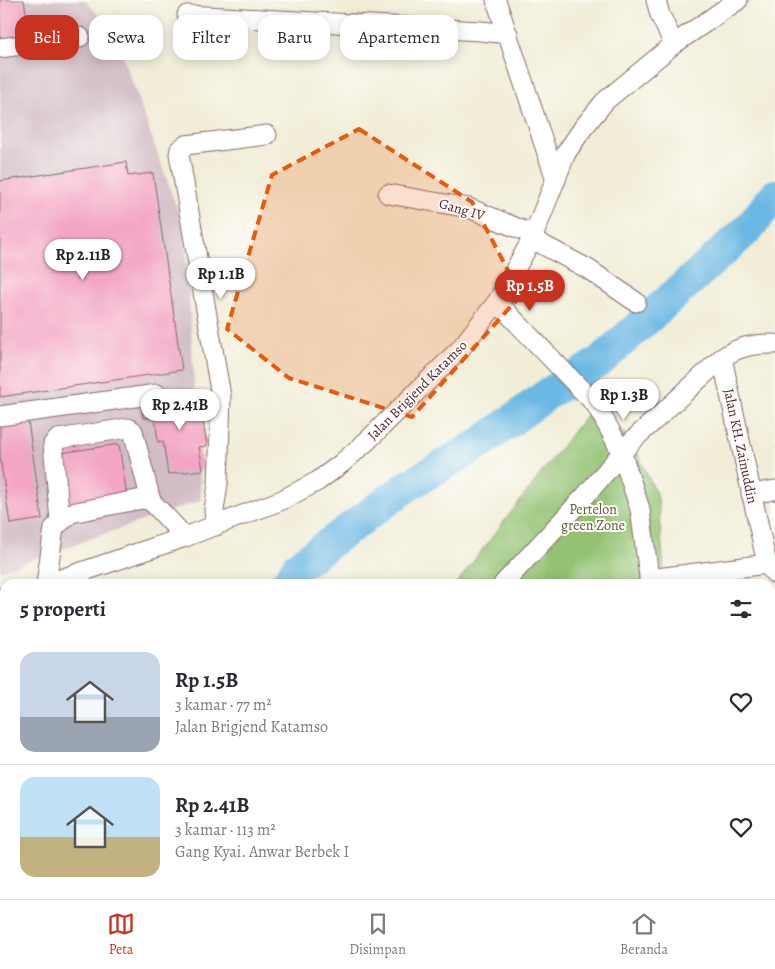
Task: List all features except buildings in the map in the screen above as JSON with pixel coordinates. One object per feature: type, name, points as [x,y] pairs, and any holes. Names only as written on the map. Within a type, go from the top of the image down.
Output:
[{"type":"street","points":[[496,0],[556,180]]},
{"type":"street","points":[[656,0],[660,15],[674,44]]},
{"type":"street","name":"Jalan Brigjend Katamso","points":[[61,579],[216,526],[282,500],[318,481],[342,463],[367,441],[460,349],[497,302],[533,237],[566,153],[605,101],[674,44],[738,0]]},
{"type":"street","points":[[248,18],[508,34]]},
{"type":"street","points":[[0,48],[80,37]]},
{"type":"street","points":[[216,526],[214,510],[218,484],[221,396],[179,154],[180,149],[186,145],[267,135]]},
{"type":"street","name":"Gang IV","points":[[388,194],[469,208],[533,237],[636,302]]},
{"type":"street","points":[[497,302],[596,405],[622,454],[640,509],[649,579]]},
{"type":"street","points":[[508,579],[632,441],[722,358],[733,350],[744,346],[775,344]]},
{"type":"street","name":"Jalan KH. Zainuddin","points":[[722,358],[751,494],[771,569]]},
{"type":"street","points":[[0,416],[158,394]]},
{"type":"street","points":[[60,521],[53,444],[58,439],[128,428],[133,431],[151,501],[185,537]]},
{"type":"street","points":[[751,494],[775,490]]},
{"type":"street","points":[[47,579],[54,528],[60,521],[71,513],[142,499],[151,501]]},
{"type":"street","points":[[677,579],[771,569]]},
{"type":"highlighted area","points":[[359,129],[472,202],[521,295],[412,417],[289,378],[227,329],[272,175]]},
{"type":"shaded area","points":[[0,0],[84,0],[99,15],[89,15],[89,60],[124,60],[185,231],[201,500],[0,571]]},
{"type":"green space","name":"Pertelon green Zone","points":[[593,406],[632,441],[658,498],[665,579],[460,579]]},
{"type":"waterway","points":[[289,579],[298,566],[409,485],[481,443],[549,393],[599,362],[748,229],[775,195]]}]
